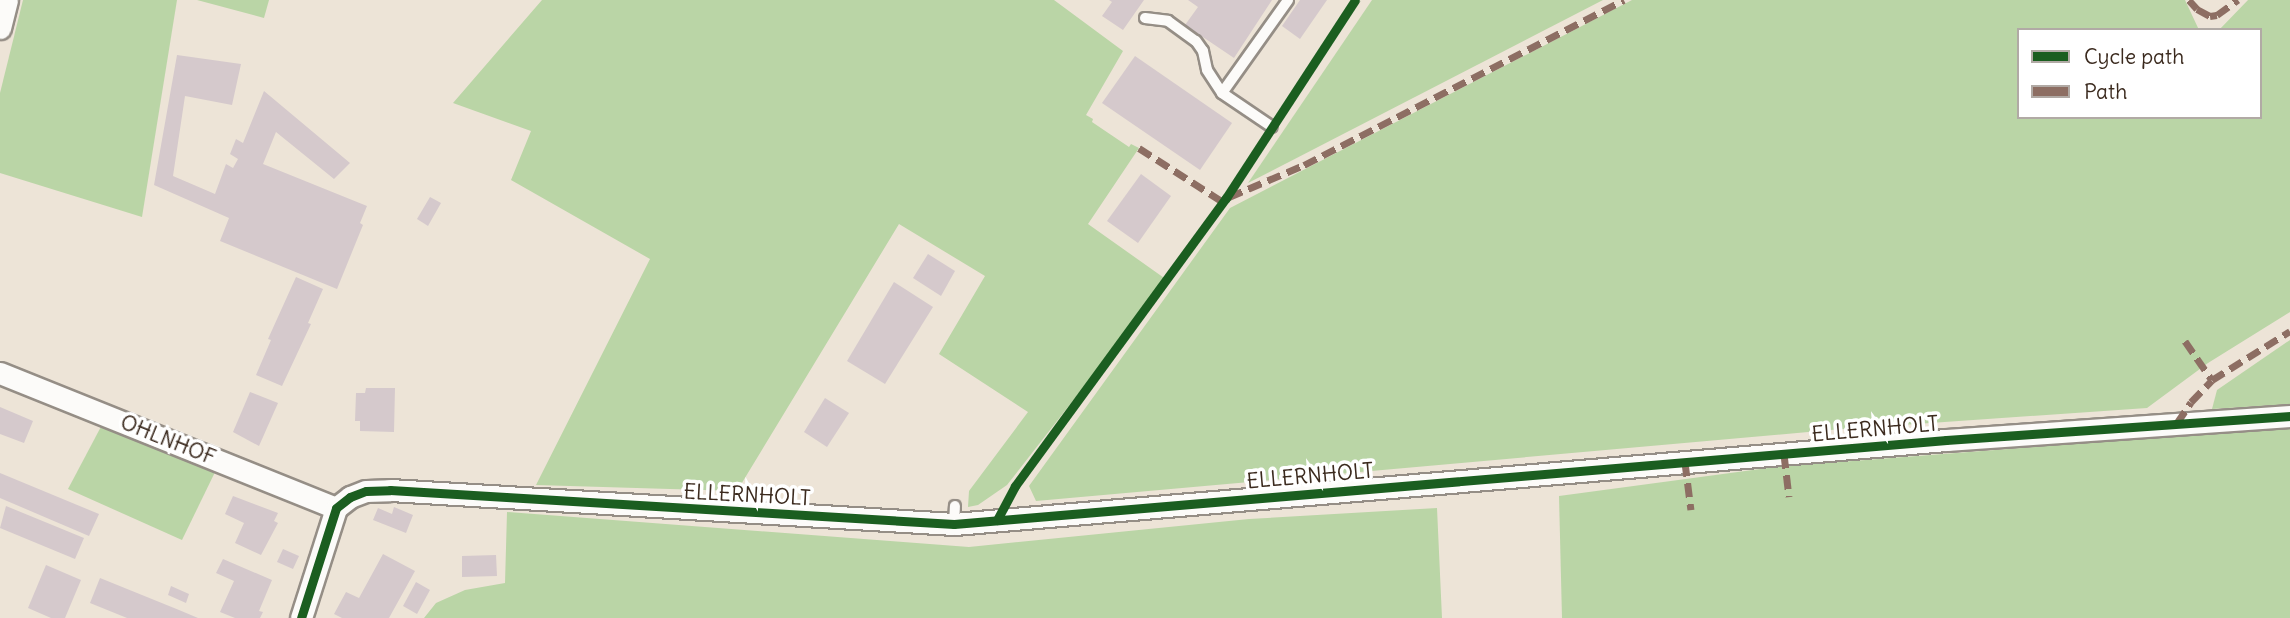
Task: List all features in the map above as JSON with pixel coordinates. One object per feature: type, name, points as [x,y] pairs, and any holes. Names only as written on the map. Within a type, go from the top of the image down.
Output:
[{"type":"street","points":[[0,28],[6,0]]},
{"type":"street","name":"OHLNHOF","points":[[0,373],[336,508]]},
{"type":"street","name":"ELLERNHOLT","points":[[336,508],[350,497],[366,491],[390,489],[955,515],[2290,416]]},
{"type":"street","points":[[301,618],[336,508]]},
{"type":"lane","points":[[1222,93],[1288,0]]},
{"type":"lane","points":[[1145,18],[1168,21],[1196,41],[1203,51],[1207,70],[1222,93],[1272,127]]},
{"type":"green space","points":[[23,0],[177,0],[142,217],[0,173],[0,93]]},
{"type":"green space","points":[[197,0],[269,0],[264,18]]},
{"type":"green space","points":[[542,0],[1054,0],[1123,51],[1086,115],[1129,147],[1131,144],[1139,148],[1088,224],[1167,280],[1007,485],[978,505],[968,507],[969,491],[1028,412],[939,354],[985,276],[899,224],[737,491],[536,485],[650,259],[511,180],[531,131],[453,103]]},
{"type":"green space","points":[[1372,0],[1603,0],[1248,183]]},
{"type":"green space","points":[[1632,0],[2185,0],[2198,28],[2017,28],[2017,119],[2262,119],[2262,28],[2221,28],[2248,0],[2290,0],[2290,312],[2208,363],[2147,408],[1830,430],[1036,501],[1029,486],[1230,208]]},
{"type":"green space","points":[[2290,340],[2290,404],[2212,409],[2217,390]]},
{"type":"green space","points":[[104,421],[217,468],[182,540],[68,489]]},
{"type":"green space","points":[[2290,427],[2290,618],[1562,618],[1559,496],[1775,467]]},
{"type":"green space","points":[[1437,508],[1442,618],[424,618],[436,603],[465,590],[505,583],[507,512],[969,547],[1249,519]]},
{"type":"building","points":[[1109,0],[1144,0],[1123,30],[1102,16],[1112,2]]},
{"type":"building","points":[[1188,0],[1272,0],[1234,58],[1185,25],[1198,7]]},
{"type":"building","points":[[1300,0],[1327,0],[1300,39],[1282,26]]},
{"type":"building","points":[[177,55],[241,64],[232,105],[185,96],[173,176],[215,194],[226,164],[233,168],[238,159],[230,154],[236,139],[243,143],[264,91],[350,163],[334,179],[276,132],[263,164],[367,206],[360,223],[363,225],[337,289],[220,241],[229,218],[154,185]]},
{"type":"building","points":[[1135,56],[1232,123],[1200,170],[1102,103]]},
{"type":"building","points":[[1141,174],[1171,196],[1138,243],[1107,221]]},
{"type":"building","points":[[430,197],[441,203],[428,226],[417,219]]},
{"type":"building","points":[[928,254],[955,271],[941,296],[913,278]]},
{"type":"building","points":[[296,277],[323,289],[308,323],[311,324],[282,386],[256,375],[271,340],[268,339]]},
{"type":"building","points":[[894,282],[933,307],[885,384],[847,361]]},
{"type":"building","points":[[366,388],[395,388],[394,432],[360,431],[360,421],[355,421],[356,393],[365,393]]},
{"type":"building","points":[[250,392],[278,403],[259,446],[233,432]]},
{"type":"building","points":[[825,398],[849,413],[827,447],[804,432]]},
{"type":"building","points":[[0,407],[33,421],[24,443],[0,434]]},
{"type":"building","points":[[0,473],[99,514],[89,536],[0,498]]},
{"type":"building","points":[[233,496],[278,513],[274,521],[278,523],[261,555],[235,543],[244,523],[225,514]]},
{"type":"building","points":[[6,506],[84,538],[75,559],[0,528]]},
{"type":"building","points":[[394,507],[413,515],[406,533],[373,520],[378,508],[392,514]]},
{"type":"building","points":[[283,549],[299,556],[293,569],[277,562]]},
{"type":"building","points":[[383,554],[415,571],[389,618],[342,618],[334,614],[346,592],[359,598]]},
{"type":"building","points":[[496,555],[497,576],[462,577],[462,556]]},
{"type":"building","points":[[223,559],[272,580],[259,611],[263,612],[260,618],[235,618],[220,612],[234,581],[216,573]]},
{"type":"building","points":[[46,565],[81,580],[65,618],[51,618],[28,608]]},
{"type":"building","points":[[100,578],[198,618],[127,618],[90,603]]},
{"type":"building","points":[[416,582],[430,590],[417,614],[403,606]]},
{"type":"building","points":[[171,586],[189,594],[186,603],[168,595]]},
{"type":"marked path","points":[[1229,197],[1304,165],[1624,0]]},
{"type":"marked path","points":[[2189,0],[2197,9],[2210,16],[2217,15],[2238,0]]},
{"type":"marked path","points":[[1139,148],[1223,202]]},
{"type":"marked path","points":[[2177,423],[2191,402],[2212,380],[2290,331]]},
{"type":"marked path","points":[[2185,341],[2212,380]]},
{"type":"marked path","points":[[1784,454],[1789,497]]},
{"type":"marked path","points":[[1685,462],[1691,510]]},
{"type":"cycle path","points":[[997,520],[1015,486],[1226,198],[1355,0]]},
{"type":"cycle path","points":[[301,618],[336,508],[350,497],[366,491],[390,490],[954,524],[1946,440],[2290,416]]}]
